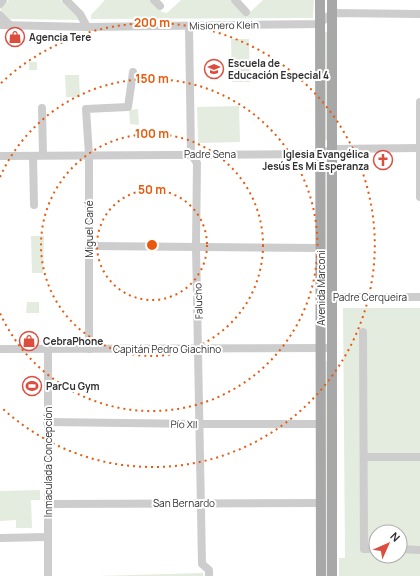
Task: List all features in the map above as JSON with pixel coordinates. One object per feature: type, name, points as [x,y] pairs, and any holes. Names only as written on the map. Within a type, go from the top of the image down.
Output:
[{"type":"main road","name":"Avenida Marconi","points":[[320,0],[320,424],[322,576]]},
{"type":"main road","name":"Avenida Marconi","points":[[332,0],[332,576]]},
{"type":"street","points":[[0,4],[3,0]]},
{"type":"street","points":[[66,0],[80,14],[87,27]]},
{"type":"street","points":[[154,0],[160,6]]},
{"type":"street","points":[[235,0],[246,12]]},
{"type":"street","points":[[319,24],[332,13],[420,14]]},
{"type":"street","points":[[0,15],[9,24]]},
{"type":"street","name":"Misionero Klein","points":[[0,25],[9,24],[87,27],[319,24]]},
{"type":"street","name":"Falucho","points":[[189,26],[191,154],[197,163],[196,246],[202,564],[209,570],[208,576]]},
{"type":"street","name":"Miguel Cané","points":[[89,349],[88,155],[86,109],[128,107],[133,72]]},
{"type":"street","points":[[420,102],[420,197]]},
{"type":"street","points":[[42,108],[43,155]]},
{"type":"street","name":"Padre Sena","points":[[0,156],[320,154],[332,149],[420,148]]},
{"type":"street","points":[[33,156],[34,205]]},
{"type":"street","points":[[89,246],[321,248]]},
{"type":"street","name":"Padre Cerqueira","points":[[321,297],[420,297]]},
{"type":"street","points":[[363,332],[364,549],[368,549]]},
{"type":"street","name":"Capitán Pedro Giachino","points":[[0,349],[333,348]]},
{"type":"street","name":"Inmaculada Concepción","points":[[48,349],[48,576]]},
{"type":"street","name":"Pío XII","points":[[47,422],[320,424]]},
{"type":"street","points":[[364,457],[420,457]]},
{"type":"street","name":"San Bernardo","points":[[48,504],[321,503]]},
{"type":"street","points":[[0,538],[48,537]]},
{"type":"street","points":[[408,550],[420,550]]},
{"type":"shaded area","points":[[9,0],[60,0],[81,20],[10,19],[0,9]]},
{"type":"shaded area","points":[[105,0],[149,0],[162,12],[167,13],[181,0],[230,0],[246,16],[263,0],[314,0],[313,18],[91,19],[91,15]]},
{"type":"shaded area","points":[[323,32],[327,32],[328,140],[324,140]]},
{"type":"shaded area","points":[[231,39],[249,39],[250,82],[232,82]]},
{"type":"shaded area","points":[[29,62],[37,62],[37,70],[29,70]]},
{"type":"shaded area","points":[[65,75],[79,75],[80,97],[66,97]]},
{"type":"shaded area","points":[[239,106],[240,142],[198,143],[197,107]]},
{"type":"shaded area","points":[[138,109],[139,125],[130,124],[129,110]]},
{"type":"shaded area","points":[[324,160],[328,161],[328,284],[324,283]]},
{"type":"shaded area","points":[[31,236],[44,236],[43,273],[32,273]]},
{"type":"shaded area","points":[[27,302],[39,302],[39,313],[26,313]]},
{"type":"shaded area","points":[[343,308],[420,308],[420,576],[339,576],[339,558],[345,558]]},
{"type":"shaded area","points":[[324,361],[329,361],[329,576],[325,576]]},
{"type":"shaded area","points":[[40,490],[40,500],[31,500],[32,528],[16,528],[16,520],[0,521],[0,491]]},
{"type":"shaded area","points":[[203,573],[203,576],[97,576]]},
{"type":"place","name":"Agencia Tere","points":[[15,37]]},
{"type":"place","name":"Escuela de Educación Especial 4","points":[[214,69]]},
{"type":"place","name":"Iglesia Evangélica Jesús Es Mi Esperanza","points":[[383,160]]},
{"type":"place","name":"CebraPhone","points":[[29,341]]},
{"type":"place","name":"ParCu Gym","points":[[32,386]]}]
